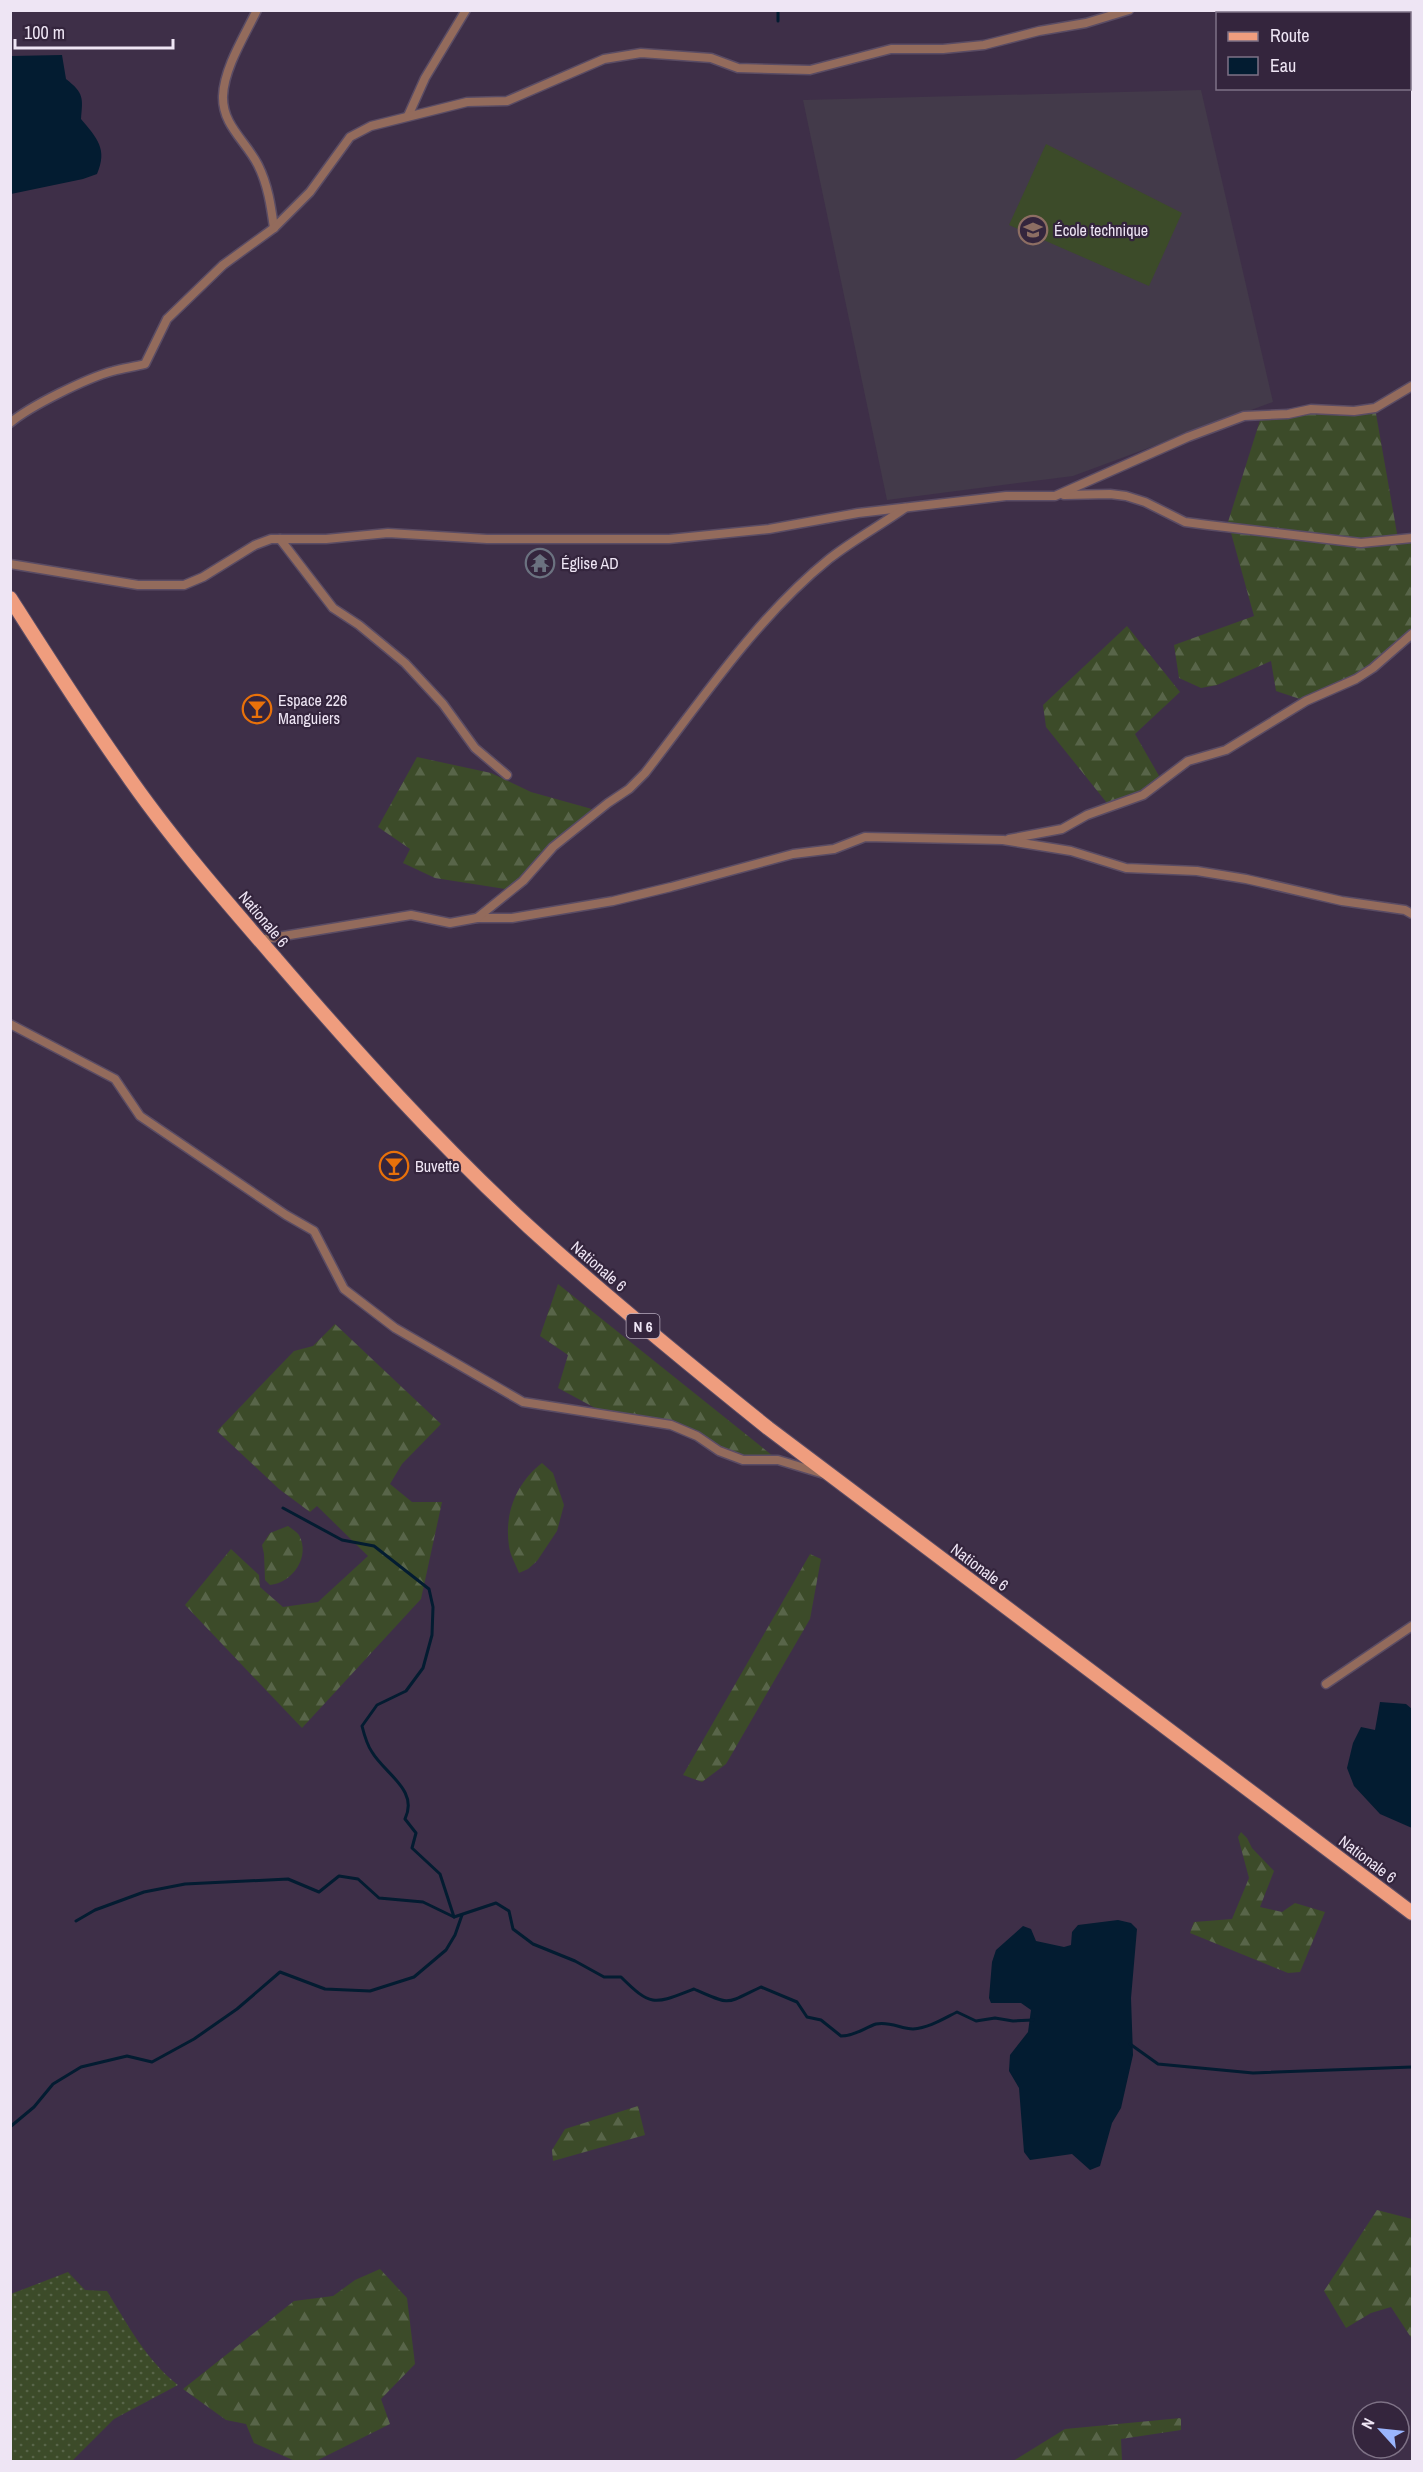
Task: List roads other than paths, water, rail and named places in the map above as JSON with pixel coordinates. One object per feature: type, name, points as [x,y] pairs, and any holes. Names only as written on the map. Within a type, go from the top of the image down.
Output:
[{"type":"main road","name":"Nationale 6","points":[[10,598],[124,772],[211,882],[259,940],[414,1114],[529,1227],[703,1376],[1413,1913]]},
{"type":"street","points":[[257,10],[234,56],[223,95],[225,115],[258,165],[270,196],[274,228]]},
{"type":"street","points":[[408,116],[425,78],[466,10]]},
{"type":"street","points":[[10,423],[43,403],[111,371],[145,363],[167,319],[223,265],[274,228],[310,192],[350,137],[371,126],[467,102],[507,101],[604,59],[641,53],[711,58],[738,68],[810,70],[891,49],[943,49],[984,45],[1039,31],[1086,23],[1129,10]]},
{"type":"street","points":[[1055,496],[1188,437],[1244,416],[1288,414],[1311,409],[1353,411],[1375,408],[1413,386]]},
{"type":"street","points":[[11,563],[138,585],[184,585],[203,577],[255,545],[270,539],[326,539],[388,533],[487,539],[669,538],[769,529],[858,513],[1006,496],[1085,494],[1126,496],[1145,502],[1185,522],[1361,543],[1413,538]]},
{"type":"street","points":[[477,918],[523,881],[553,847],[629,789],[645,773],[740,651],[783,602],[830,558],[906,507]]},
{"type":"street","points":[[280,539],[333,608],[359,625],[405,663],[443,704],[475,748],[507,775]]},
{"type":"street","points":[[1003,840],[1062,829],[1088,814],[1143,795],[1188,761],[1226,750],[1306,701],[1356,679],[1373,668],[1413,634]]},
{"type":"street","points":[[259,940],[411,915],[450,923],[477,918],[512,918],[613,901],[671,888],[777,858],[834,849],[865,837],[1003,840],[1071,851],[1126,868],[1207,873],[1410,911]]},
{"type":"street","points":[[10,1024],[115,1079],[140,1116],[286,1215],[314,1231],[344,1289],[395,1329],[523,1402],[671,1425],[697,1436],[718,1451],[743,1460],[778,1460],[834,1477]]},
{"type":"street","points":[[1326,1684],[1413,1626]]},
{"type":"water","points":[[62,55],[66,79],[81,96],[81,119],[99,144],[101,158],[97,174],[11,194],[11,56]]},
{"type":"water","points":[[1380,1702],[1406,1704],[1412,1709],[1412,1828],[1380,1814],[1354,1786],[1347,1768],[1353,1743],[1361,1727],[1375,1730]]},
{"type":"water","points":[[1118,1920],[1131,1923],[1137,1929],[1131,1998],[1133,2055],[1121,2108],[1112,2123],[1100,2166],[1090,2170],[1072,2154],[1030,2160],[1024,2152],[1019,2088],[1009,2071],[1010,2055],[1028,2032],[1031,2010],[1021,2003],[991,2003],[989,1998],[992,1962],[996,1950],[1023,1926],[1031,1929],[1036,1941],[1064,1947],[1071,1945],[1072,1932],[1078,1925]]},
{"type":"waterway","points":[[778,10],[778,21]]},
{"type":"waterway","points":[[283,1508],[342,1540],[374,1546],[429,1589],[433,1607],[432,1635],[423,1668],[406,1691],[377,1705],[362,1726],[372,1752],[399,1783],[408,1799],[405,1819],[416,1833],[412,1848],[440,1874],[454,1917]]},
{"type":"waterway","points":[[76,1921],[95,1910],[144,1892],[185,1884],[288,1879],[319,1892],[339,1876],[358,1879],[379,1898],[423,1902],[454,1917],[496,1903],[509,1911],[513,1929],[533,1944],[575,1961],[604,1977],[621,1977],[640,1994],[654,2000],[670,1998],[694,1989],[728,2001],[761,1987],[797,2002],[807,2017],[821,2020],[841,2036],[851,2035],[881,2023],[909,2029],[925,2027],[957,2012],[976,2021],[995,2018],[1013,2021],[1033,2020]]},
{"type":"waterway","points":[[10,2127],[34,2107],[53,2084],[81,2067],[127,2056],[152,2062],[194,2039],[237,2009],[280,1972],[325,1989],[370,1991],[414,1977],[446,1950],[455,1935],[462,1915]]},
{"type":"waterway","points":[[1130,2044],[1158,2064],[1253,2073],[1412,2067]]},
{"type":"place","name":"École technique","points":[[1033,230]]},
{"type":"place","name":"Église AD","points":[[540,563]]},
{"type":"place","name":"Espace 226 Manguiers","points":[[257,709]]},
{"type":"place","name":"Buvette","points":[[394,1166]]}]
